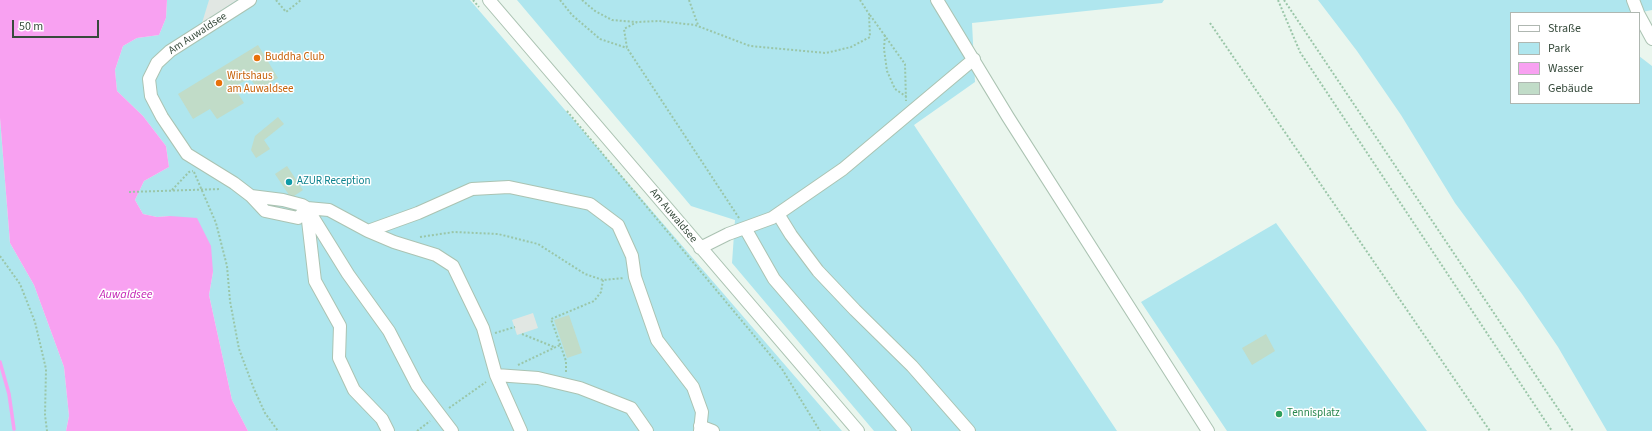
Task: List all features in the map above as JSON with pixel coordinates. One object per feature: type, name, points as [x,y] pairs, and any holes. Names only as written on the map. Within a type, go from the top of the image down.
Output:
[{"type":"street","name":"Am Auwaldsee","points":[[250,0],[170,51],[157,63],[149,80],[151,96],[162,117],[187,154],[251,196],[265,211],[298,218],[305,207]]},
{"type":"street","name":"Am Auwaldsee","points":[[490,0],[700,248],[858,431]]},
{"type":"street","points":[[937,0],[1012,124],[1208,431]]},
{"type":"street","points":[[1632,0],[1638,12]]},
{"type":"street","points":[[1640,15],[1652,18]]},
{"type":"street","points":[[1640,17],[1652,39]]},
{"type":"street","points":[[700,248],[772,218],[778,214],[843,169],[974,59]]},
{"type":"street","points":[[368,231],[418,213],[472,189],[509,186],[590,204],[618,225],[632,256],[635,277],[657,340],[693,387],[702,412],[700,428],[712,431]]},
{"type":"street","points":[[305,207],[329,210],[368,231],[394,242],[436,255],[453,266],[483,328],[496,375],[521,431]]},
{"type":"street","points":[[305,207],[316,281],[340,326],[339,358],[354,390],[382,419],[388,431]]},
{"type":"street","points":[[305,207],[348,274],[389,331],[418,385],[452,431]]},
{"type":"street","points":[[778,214],[791,235],[818,270],[855,310],[912,366],[969,431]]},
{"type":"street","points":[[745,228],[774,279],[905,431]]},
{"type":"street","points":[[496,375],[538,378],[580,388],[631,408],[646,431]]},
{"type":"path","points":[[276,0],[286,12],[300,0]]},
{"type":"path","points":[[473,0],[483,11]]},
{"type":"path","points":[[560,0],[572,15],[600,38],[627,48]]},
{"type":"path","points":[[582,0],[595,11],[612,20],[637,22],[659,21],[698,26],[750,46],[826,53],[851,47],[870,36],[869,14]]},
{"type":"path","points":[[689,0],[698,26]]},
{"type":"path","points":[[860,0],[905,64],[907,97],[903,119]]},
{"type":"path","points":[[1278,0],[1300,52],[1552,431]]},
{"type":"path","points":[[1284,0],[1573,431]]},
{"type":"path","points":[[637,22],[624,29],[627,48],[745,228]]},
{"type":"path","points":[[1210,23],[1490,431]]},
{"type":"path","points":[[885,35],[884,49],[887,71],[895,89],[907,97]]},
{"type":"path","points":[[563,107],[782,369],[820,431]]},
{"type":"path","points":[[187,154],[216,223],[227,266],[230,301],[239,349],[254,390],[265,413],[278,431]]},
{"type":"path","points":[[172,190],[189,172],[212,170]]},
{"type":"path","points":[[128,192],[231,189],[234,184]]},
{"type":"path","points":[[413,238],[454,232],[498,234],[538,244],[585,274],[603,280],[635,277]]},
{"type":"path","points":[[0,256],[20,284],[35,322],[46,369],[45,415],[48,431]]},
{"type":"path","points":[[562,384],[566,361],[551,319],[594,301],[601,292],[603,280]]},
{"type":"path","points":[[485,336],[515,327]]},
{"type":"path","points":[[522,334],[555,347]]},
{"type":"green space","points":[[167,0],[470,0],[842,431],[248,431],[232,400],[209,295],[213,272],[170,216],[157,217],[143,214],[135,200],[144,181],[169,167],[166,146],[143,116],[117,91],[115,70],[123,46],[137,38],[159,35],[166,18]]},
{"type":"green space","points":[[517,0],[1164,0],[1162,3],[972,23],[975,82],[914,125],[1117,431],[874,431],[732,263],[735,220],[691,206]]},
{"type":"green space","points":[[1318,0],[1652,0],[1652,10],[1640,12],[1510,12],[1510,104],[1640,104],[1640,57],[1652,66],[1652,431],[1607,431],[1558,347],[1522,294],[1455,203],[1401,115],[1357,51]]},
{"type":"green space","points":[[0,118],[10,243],[34,285],[64,367],[69,416],[66,431],[0,431]]},
{"type":"green space","points":[[1276,223],[1427,431],[1227,431],[1141,302]]},
{"type":"shaded area","points":[[209,0],[237,0],[202,23]]},
{"type":"shaded area","points":[[533,313],[538,328],[517,335],[512,320]]},
{"type":"water","name":"Auwaldsee","points":[[0,0],[167,0],[166,18],[159,35],[137,38],[123,46],[115,70],[117,91],[143,116],[166,146],[169,167],[144,181],[135,200],[143,214],[157,217],[170,216],[197,218],[211,246],[213,272],[209,295],[232,400],[248,431],[66,431],[69,416],[64,367],[34,285],[10,243],[0,118]]},
{"type":"building","name":"Wirtshaus am Auwaldsee","points":[[258,45],[278,78],[258,90],[250,78],[234,87],[244,103],[217,119],[210,109],[193,119],[178,94]]},
{"type":"building","points":[[278,117],[284,124],[264,140],[270,149],[256,158],[251,150],[255,136]]},
{"type":"building","name":"AZUR Reception","points":[[287,166],[303,190],[291,198],[275,174]]},
{"type":"building","points":[[569,315],[582,353],[567,358],[554,320]]},
{"type":"building","points":[[1266,334],[1275,351],[1252,365],[1242,348]]},
{"type":"waterway","points":[[0,362],[9,394],[14,429]]},
{"type":"place","name":"Buddha Club","points":[[257,58]]},
{"type":"place","name":"Wirtshaus am Auwaldsee","points":[[219,83]]},
{"type":"place","name":"AZUR Reception","points":[[289,182]]},
{"type":"place","name":"Tennisplatz","points":[[1279,414]]}]
